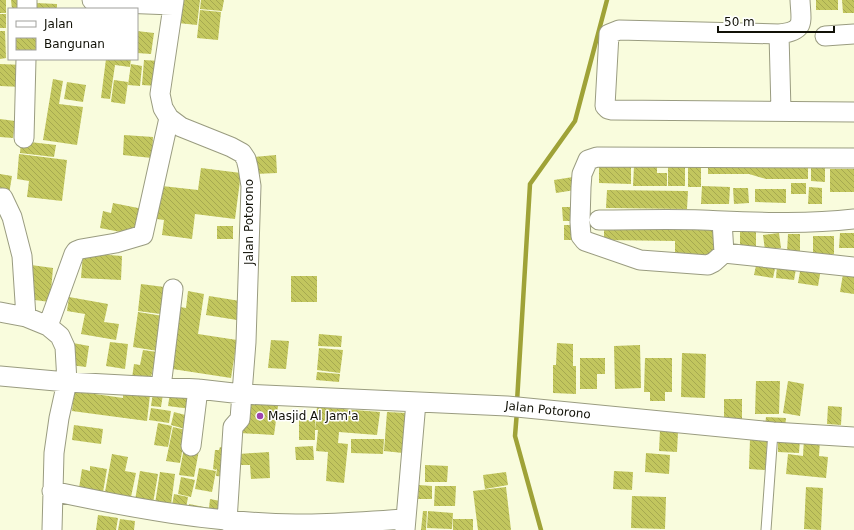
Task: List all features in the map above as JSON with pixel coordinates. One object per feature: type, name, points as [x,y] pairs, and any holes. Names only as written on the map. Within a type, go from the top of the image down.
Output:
[{"type":"street","points":[[48,326],[76,251],[116,243],[142,235],[169,118],[163,108],[160,94],[173,2],[94,2],[92,0]]},
{"type":"street","points":[[800,0],[801,24],[797,30],[792,33],[779,34],[626,30],[609,34],[605,106],[612,110],[854,112]]},
{"type":"street","points":[[779,34],[781,112]]},
{"type":"street","points":[[825,36],[854,34]]},
{"type":"street","points":[[24,138],[26,60]]},
{"type":"street","name":"Jalan Potorono","points":[[169,118],[181,127],[232,147],[242,153],[246,159],[251,186],[246,342],[242,394]]},
{"type":"street","points":[[854,158],[597,157],[588,160],[582,174],[580,222],[582,236],[585,240],[640,260],[708,264],[714,262],[724,253],[854,267]]},
{"type":"street","points":[[0,198],[3,198],[12,217],[22,256],[26,317]]},
{"type":"street","points":[[599,220],[821,222],[854,219]]},
{"type":"street","points":[[722,221],[724,253]]},
{"type":"street","points":[[161,387],[173,289]]},
{"type":"street","points":[[0,312],[26,317],[48,326],[60,336],[65,347],[67,382],[59,418],[54,453],[52,530]]},
{"type":"street","name":"Jalan Potorono","points":[[0,376],[242,394],[516,407],[773,432],[854,438]]},
{"type":"street","points":[[191,446],[198,390]]},
{"type":"street","points":[[226,521],[233,427],[240,418],[242,394]]},
{"type":"street","points":[[52,491],[108,503],[183,516],[226,521],[296,524],[405,524],[416,402]]},
{"type":"lane","points":[[766,530],[773,432]]},
{"type":"building","points":[[0,0],[6,0],[6,13],[0,13]]},
{"type":"building","points":[[11,0],[23,0],[24,8],[12,8]]},
{"type":"building","points":[[181,0],[200,0],[197,25],[178,23]]},
{"type":"building","points":[[201,0],[224,0],[222,11],[200,9]]},
{"type":"building","points":[[816,0],[838,0],[838,10],[816,10]]},
{"type":"building","points":[[842,0],[854,0],[854,13],[843,13]]},
{"type":"building","points":[[36,3],[57,4],[57,8],[36,8]]},
{"type":"building","points":[[200,10],[221,12],[218,40],[197,38]]},
{"type":"building","points":[[0,14],[6,14],[6,28],[0,28]]},
{"type":"building","points":[[0,31],[5,31],[6,58],[0,59]]},
{"type":"building","points":[[138,31],[154,33],[151,54],[138,53]]},
{"type":"building","points":[[106,60],[131,60],[130,67],[115,65],[110,99],[101,98]]},
{"type":"building","points":[[144,60],[160,61],[157,86],[142,85]]},
{"type":"building","points":[[0,64],[23,65],[22,87],[0,86]]},
{"type":"building","points":[[131,64],[142,66],[140,86],[128,85]]},
{"type":"building","points":[[53,79],[63,81],[59,104],[83,107],[77,145],[43,140]]},
{"type":"building","points":[[114,80],[128,82],[125,104],[111,102]]},
{"type":"building","points":[[67,82],[86,85],[83,102],[64,99]]},
{"type":"building","points":[[0,119],[15,121],[13,138],[0,137]]},
{"type":"building","points":[[124,135],[153,137],[152,158],[123,155]]},
{"type":"building","points":[[21,141],[56,145],[54,157],[20,153]]},
{"type":"building","points":[[19,154],[67,160],[62,201],[27,197],[29,181],[17,179]]},
{"type":"building","points":[[276,155],[277,173],[255,174],[254,157]]},
{"type":"building","points":[[708,159],[794,164],[794,179],[766,179],[749,174],[708,174]]},
{"type":"building","points":[[599,161],[631,162],[631,184],[599,183]]},
{"type":"building","points":[[668,164],[685,164],[685,186],[668,186]]},
{"type":"building","points":[[794,164],[808,164],[808,179],[794,179]]},
{"type":"building","points":[[688,165],[701,165],[701,187],[688,187]]},
{"type":"building","points":[[634,166],[657,166],[657,173],[667,173],[667,186],[633,186]]},
{"type":"building","points":[[811,167],[825,167],[825,182],[811,181]]},
{"type":"building","points":[[201,168],[241,173],[235,219],[195,214],[192,239],[162,235],[164,220],[157,219],[162,186],[198,190]]},
{"type":"building","points":[[830,169],[854,169],[854,192],[830,192]]},
{"type":"building","points":[[0,174],[12,176],[9,194],[0,192]]},
{"type":"building","points":[[573,177],[575,190],[556,193],[554,180]]},
{"type":"building","points":[[791,183],[806,183],[806,194],[791,194]]},
{"type":"building","points":[[702,186],[730,187],[729,204],[701,204]]},
{"type":"building","points":[[809,187],[822,188],[822,204],[808,204]]},
{"type":"building","points":[[733,188],[748,188],[749,203],[734,204]]},
{"type":"building","points":[[755,189],[786,189],[786,203],[755,202]]},
{"type":"building","points":[[607,190],[688,191],[687,209],[606,208]]},
{"type":"building","points":[[113,203],[148,210],[136,235],[100,228],[103,211],[111,213]]},
{"type":"building","points":[[562,207],[573,207],[573,221],[563,221]]},
{"type":"building","points":[[604,222],[714,224],[714,255],[675,254],[675,241],[604,240]]},
{"type":"building","points":[[564,225],[574,225],[574,240],[564,240]]},
{"type":"building","points":[[217,226],[233,226],[233,239],[217,239]]},
{"type":"building","points":[[740,231],[756,232],[756,249],[740,249]]},
{"type":"building","points":[[779,233],[781,248],[765,250],[763,235]]},
{"type":"building","points":[[840,233],[854,233],[854,248],[839,248]]},
{"type":"building","points":[[788,234],[800,234],[800,253],[787,252]]},
{"type":"building","points":[[813,236],[834,236],[834,254],[813,254]]},
{"type":"building","points":[[83,253],[122,256],[121,280],[81,278]]},
{"type":"building","points":[[757,261],[776,264],[773,278],[754,275]]},
{"type":"building","points":[[31,265],[53,268],[50,302],[27,299]]},
{"type":"building","points":[[777,266],[796,269],[794,280],[776,278]]},
{"type":"building","points":[[801,266],[821,269],[818,286],[798,283]]},
{"type":"building","points":[[843,274],[854,276],[854,294],[840,292]]},
{"type":"building","points":[[291,276],[317,276],[317,302],[291,302]]},
{"type":"building","points":[[141,284],[172,288],[168,315],[138,311]]},
{"type":"building","points":[[188,291],[204,294],[198,334],[237,340],[231,378],[166,368],[175,306],[186,308]]},
{"type":"building","points":[[209,296],[240,301],[237,320],[206,315]]},
{"type":"building","points":[[69,297],[108,304],[104,322],[119,324],[116,340],[81,334],[85,314],[67,311]]},
{"type":"building","points":[[138,312],[163,316],[158,351],[133,347]]},
{"type":"building","points":[[319,334],[342,336],[341,347],[318,346]]},
{"type":"building","points":[[271,340],[289,341],[286,369],[268,368]]},
{"type":"building","points":[[110,342],[128,344],[125,369],[106,366]]},
{"type":"building","points":[[73,343],[89,346],[86,367],[70,365]]},
{"type":"building","points":[[557,343],[573,344],[573,366],[576,366],[576,394],[553,393],[553,365],[556,365]]},
{"type":"building","points":[[640,345],[641,388],[615,389],[614,346]]},
{"type":"building","points":[[319,348],[343,350],[340,373],[317,370]]},
{"type":"building","points":[[143,350],[164,353],[161,366],[154,365],[150,381],[132,378],[134,364],[140,365]]},
{"type":"building","points":[[682,353],[706,354],[705,398],[681,397]]},
{"type":"building","points":[[580,358],[605,358],[605,374],[597,374],[597,389],[580,389]]},
{"type":"building","points":[[645,358],[672,358],[672,392],[665,392],[665,401],[650,401],[650,392],[644,392]]},
{"type":"building","points":[[317,372],[340,374],[339,382],[316,380]]},
{"type":"building","points":[[756,381],[780,381],[779,414],[755,414]]},
{"type":"building","points":[[788,381],[804,384],[800,416],[783,413]]},
{"type":"building","points":[[74,391],[123,398],[123,391],[150,395],[147,421],[72,411]]},
{"type":"building","points":[[153,393],[163,394],[161,407],[151,406]]},
{"type":"building","points":[[170,393],[193,396],[191,409],[168,406]]},
{"type":"building","name":"Masjid Al Jam'a","points":[[245,399],[279,399],[274,435],[240,433]]},
{"type":"building","points":[[724,399],[742,399],[742,419],[724,419]]},
{"type":"building","points":[[828,406],[842,407],[841,425],[827,424]]},
{"type":"building","points":[[317,407],[380,412],[377,435],[339,432],[338,443],[348,444],[344,483],[326,481],[328,452],[316,451],[318,430],[315,430]]},
{"type":"building","points":[[151,408],[171,411],[169,423],[149,420]]},
{"type":"building","points":[[174,412],[189,416],[185,429],[171,425]]},
{"type":"building","points":[[387,412],[406,413],[403,453],[384,451]]},
{"type":"building","points":[[766,417],[786,418],[785,427],[765,426]]},
{"type":"building","points":[[299,420],[315,420],[315,440],[299,440]]},
{"type":"building","points":[[158,423],[172,426],[168,447],[154,445]]},
{"type":"building","points":[[74,425],[103,429],[101,444],[72,440]]},
{"type":"building","points":[[173,427],[186,430],[180,463],[166,461]]},
{"type":"building","points":[[660,430],[678,432],[677,452],[659,451]]},
{"type":"building","points":[[778,438],[800,439],[799,453],[778,452]]},
{"type":"building","points":[[804,438],[820,440],[819,456],[828,457],[826,478],[786,474],[788,454],[803,456]]},
{"type":"building","points":[[351,439],[384,439],[383,454],[351,453]]},
{"type":"building","points":[[750,439],[767,440],[766,470],[749,469]]},
{"type":"building","points":[[313,446],[314,460],[296,460],[295,447]]},
{"type":"building","points":[[220,447],[230,449],[227,477],[216,476],[217,468],[216,470],[213,469],[215,450],[219,450]]},
{"type":"building","points":[[184,448],[199,450],[194,477],[179,475]]},
{"type":"building","points":[[269,452],[270,478],[251,479],[250,465],[239,465],[239,454]]},
{"type":"building","points":[[646,453],[670,455],[669,474],[645,472]]},
{"type":"building","points":[[112,454],[128,457],[125,471],[136,473],[131,497],[105,492]]},
{"type":"building","points":[[425,465],[448,466],[447,482],[425,482]]},
{"type":"building","points":[[90,466],[107,469],[103,492],[79,488],[82,469],[90,471]]},
{"type":"building","points":[[199,468],[216,471],[212,492],[195,489]]},
{"type":"building","points":[[140,471],[158,474],[152,509],[134,506]]},
{"type":"building","points":[[614,471],[633,472],[632,490],[613,489]]},
{"type":"building","points":[[160,472],[175,474],[170,512],[154,510]]},
{"type":"building","points":[[506,472],[508,485],[485,489],[483,475]]},
{"type":"building","points":[[181,477],[195,480],[191,497],[178,494]]},
{"type":"building","points":[[419,485],[432,486],[432,499],[418,499]]},
{"type":"building","points":[[435,486],[456,486],[455,506],[434,506]]},
{"type":"building","points":[[506,487],[511,530],[478,530],[473,491]]},
{"type":"building","points":[[806,487],[823,488],[821,530],[804,529]]},
{"type":"building","points":[[174,494],[188,497],[185,514],[171,512]]},
{"type":"building","points":[[632,496],[666,497],[665,529],[631,528]]},
{"type":"building","points":[[210,499],[220,501],[217,519],[188,513],[189,504],[209,508]]},
{"type":"building","points":[[423,511],[427,511],[426,530],[421,530]]},
{"type":"building","points":[[428,511],[453,513],[452,529],[427,528]]},
{"type":"building","points":[[98,515],[118,518],[116,530],[96,530]]},
{"type":"building","points":[[120,519],[135,521],[134,530],[118,530]]},
{"type":"building","points":[[453,519],[473,519],[473,530],[453,530]]},
{"type":"waterway","points":[[517,402],[530,184],[575,121],[607,0]]},
{"type":"waterway","points":[[517,411],[515,436],[541,530]]},
{"type":"place","name":"Masjid Al Jam'a","points":[[260,416]]}]
